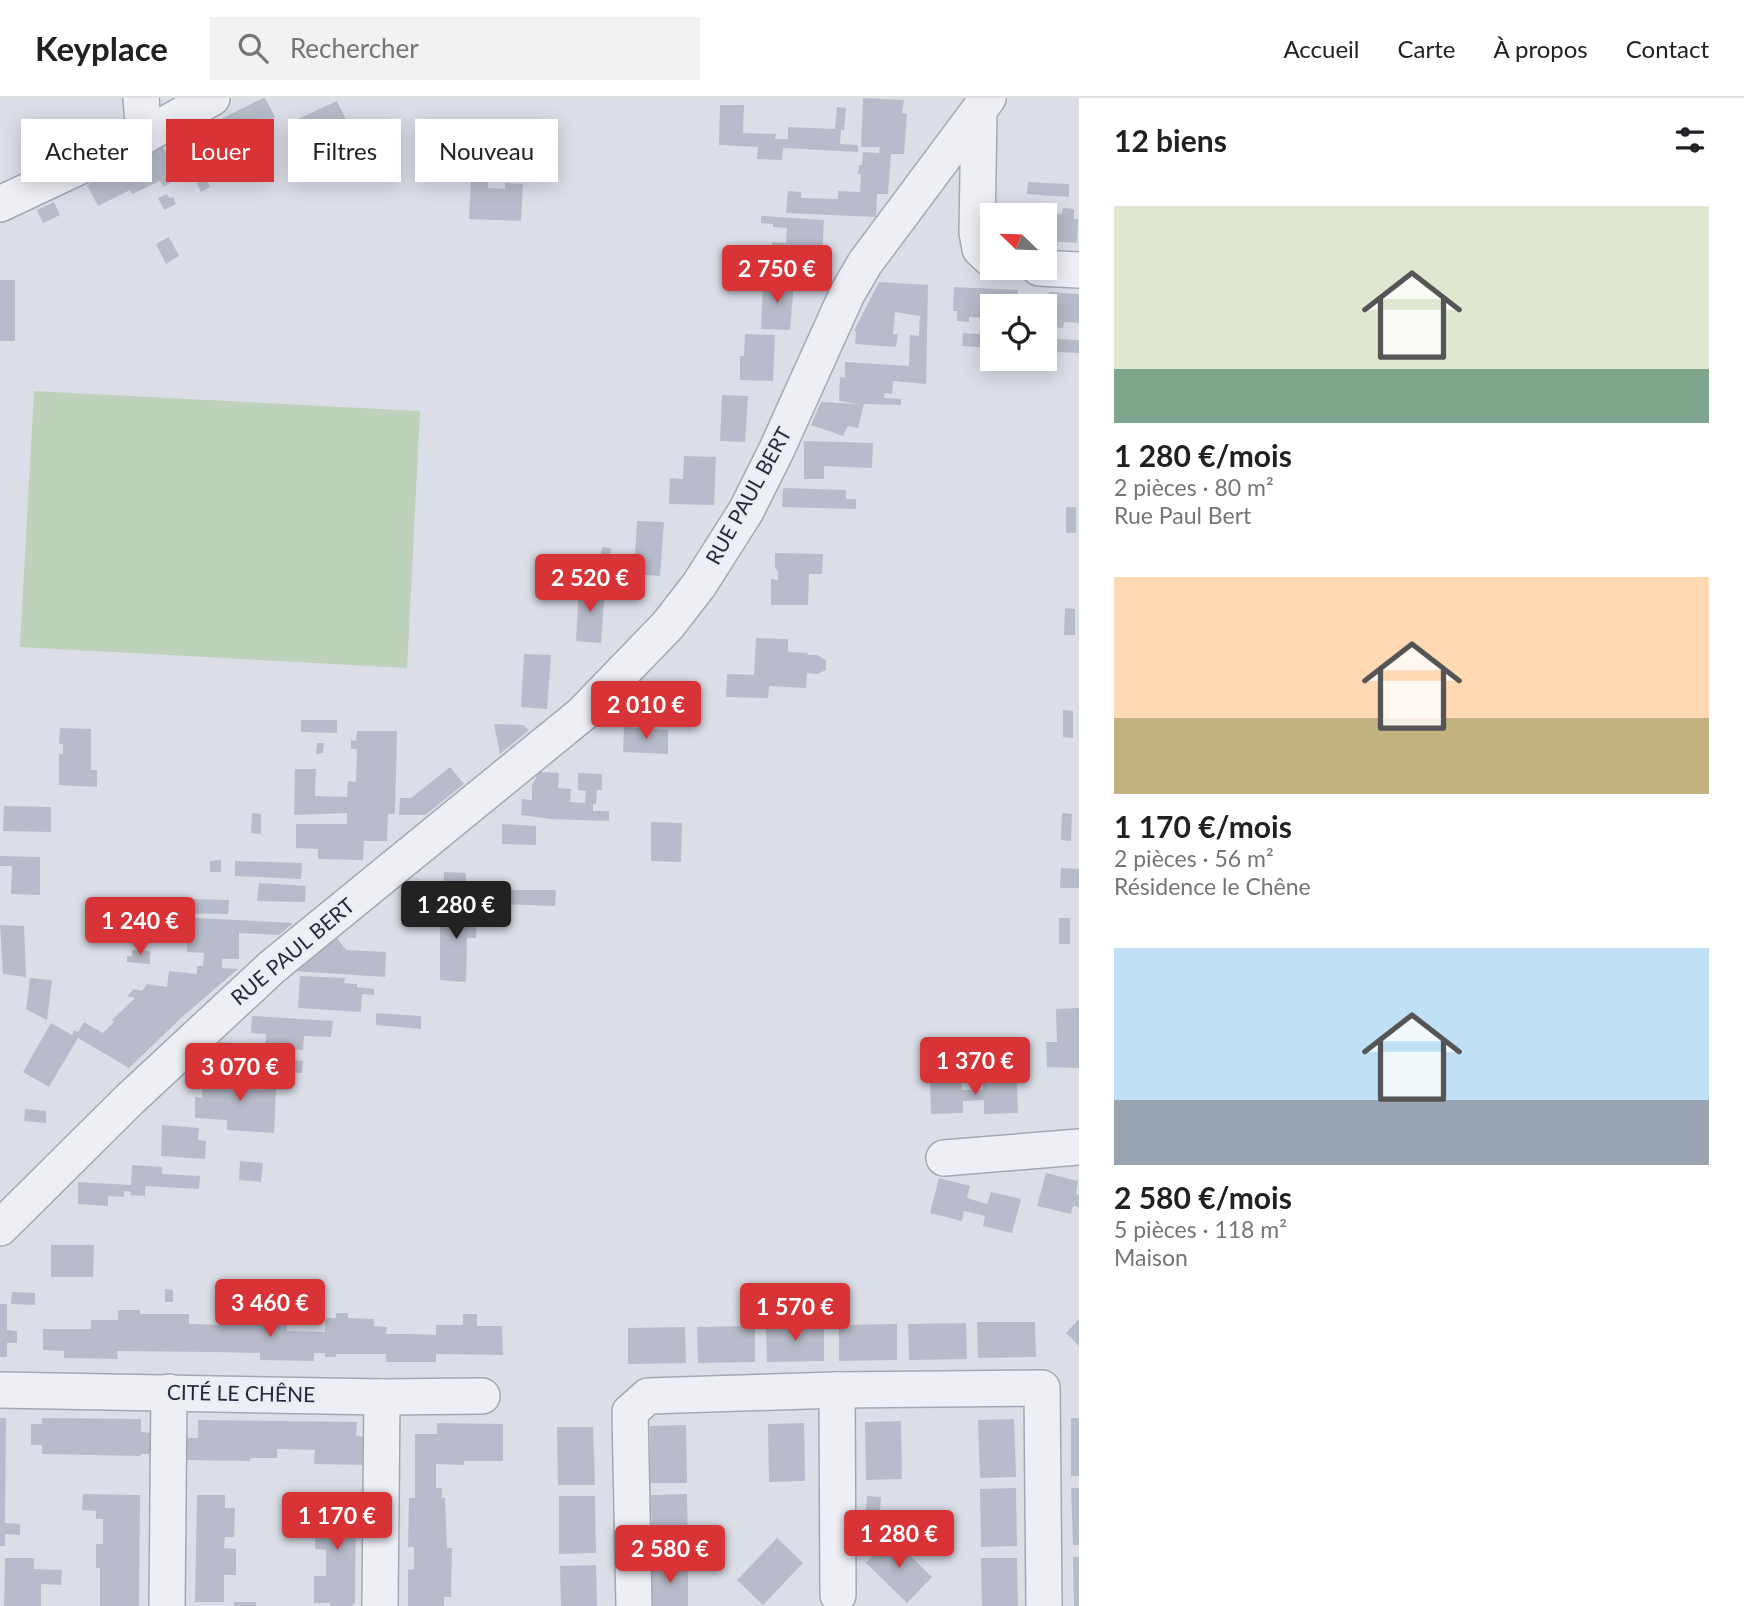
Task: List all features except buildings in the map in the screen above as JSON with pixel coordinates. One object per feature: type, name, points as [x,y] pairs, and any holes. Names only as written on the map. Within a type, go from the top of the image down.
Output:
[{"type":"street","points":[[141,98],[143,119]]},
{"type":"street","points":[[152,131],[212,98]]},
{"type":"street","points":[[980,249],[977,232],[983,104]]},
{"type":"street","name":"RUE PAUL BERT","points":[[0,1228],[130,1099],[272,967],[582,714],[668,625],[711,568],[746,510],[776,452],[848,293],[865,263],[983,104]]},
{"type":"street","points":[[0,204],[46,182]]},
{"type":"street","points":[[1057,269],[1079,270]]},
{"type":"street","points":[[944,1157],[1079,1147]]},
{"type":"street","points":[[634,1606],[630,1412],[648,1396],[837,1390],[1042,1388],[1044,1606]]},
{"type":"street","name":"CITÉ LE CHÊNE","points":[[0,1390],[382,1397],[482,1396]]},
{"type":"street","points":[[837,1390],[839,1602]]},
{"type":"street","points":[[167,1606],[169,1392]]},
{"type":"street","points":[[380,1606],[382,1397]]},
{"type":"green space","points":[[34,391],[420,411],[407,668],[20,647]]}]
